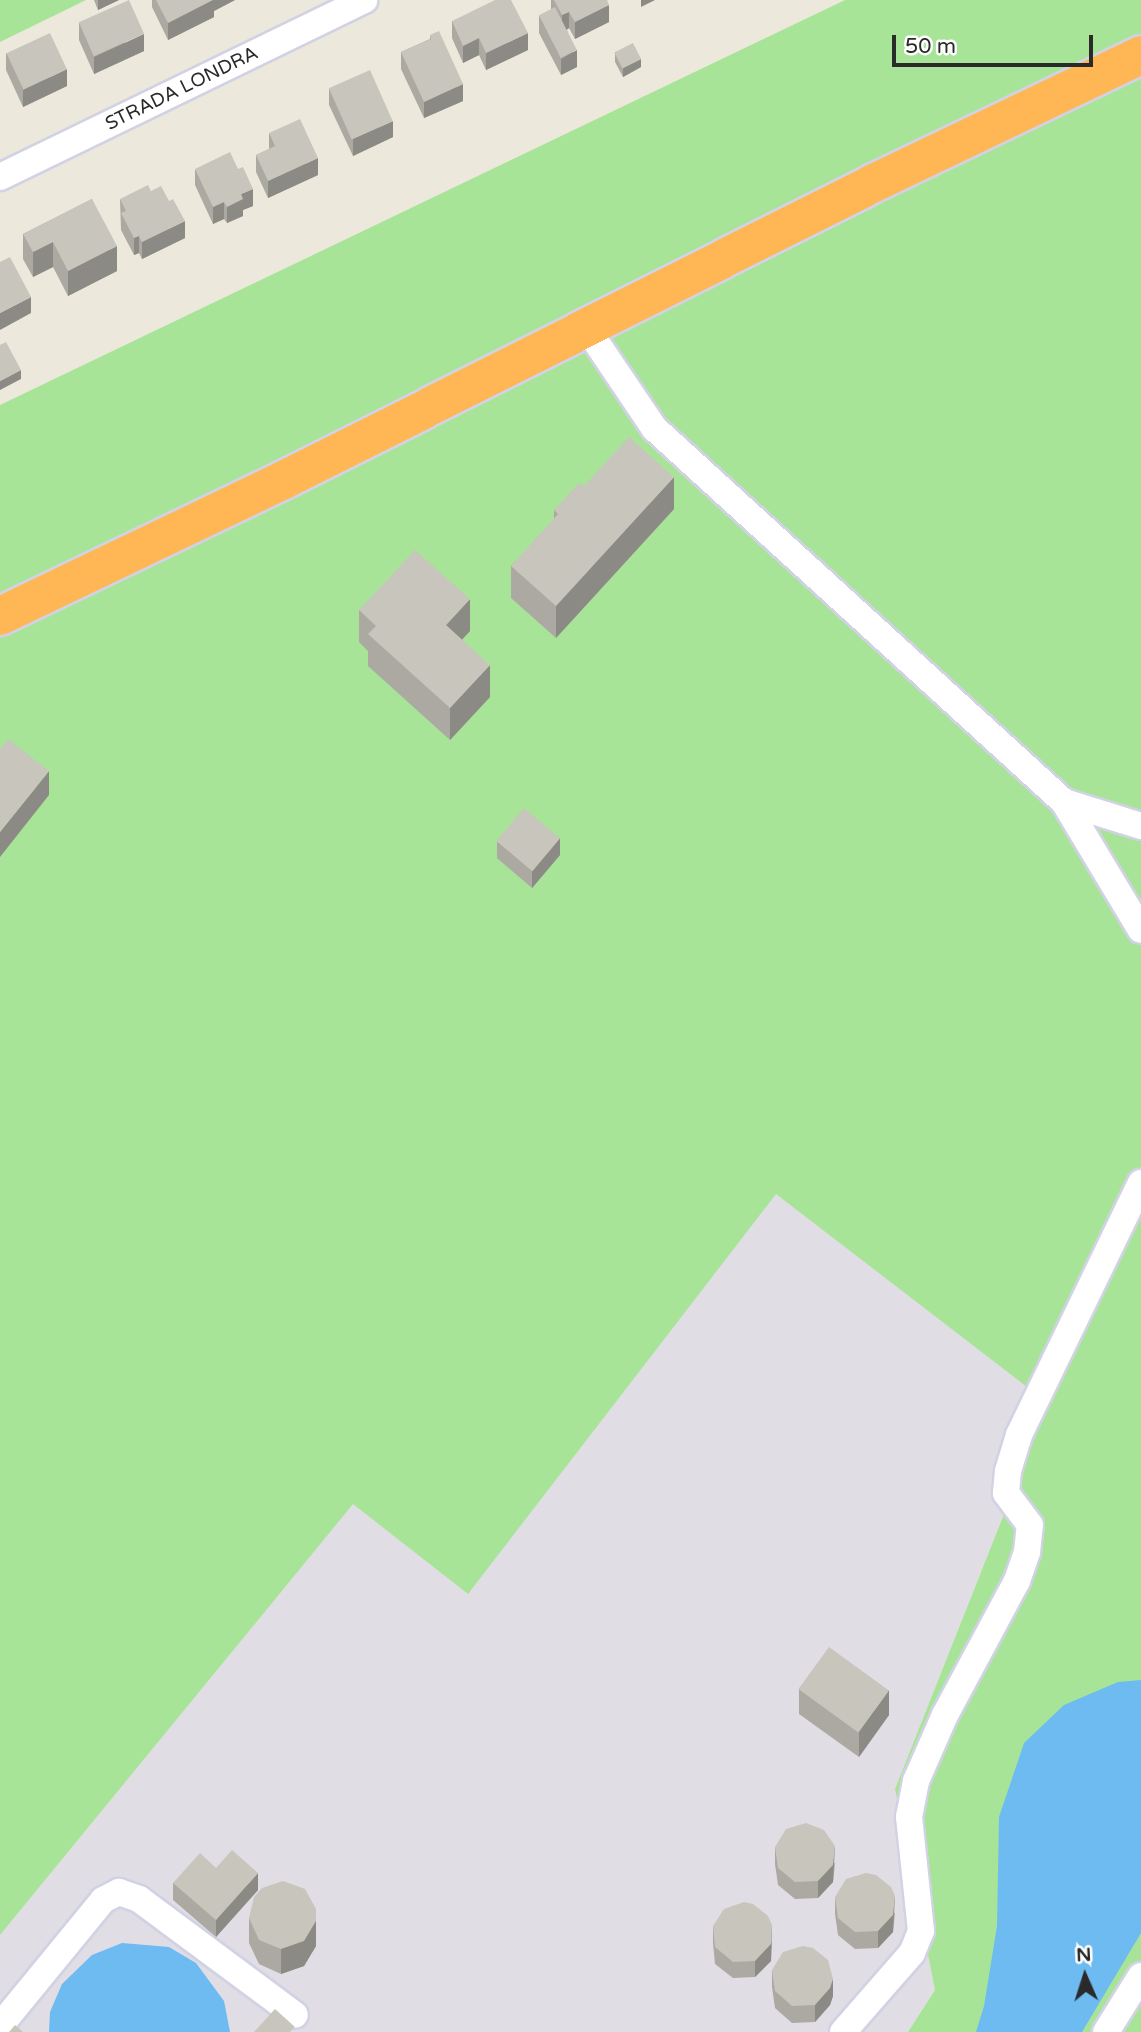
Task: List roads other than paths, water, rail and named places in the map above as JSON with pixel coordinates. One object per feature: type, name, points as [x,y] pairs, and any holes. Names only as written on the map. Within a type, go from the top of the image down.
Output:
[{"type":"highway","points":[[0,615],[284,480],[872,184],[1141,55]]},
{"type":"street","name":"STRADA LONDRA","points":[[0,177],[364,0]]},
{"type":"street","points":[[586,327],[654,428],[1064,802],[1141,930]]},
{"type":"street","points":[[1064,802],[1141,826]]},
{"type":"street","points":[[843,2032],[912,1953],[921,1931],[909,1817],[916,1781],[945,1715],[1017,1581],[1027,1552],[1030,1525],[1006,1493],[1008,1471],[1019,1435],[1141,1183]]},
{"type":"street","points":[[0,2026],[103,1900],[119,1892],[139,1899],[295,2015]]},
{"type":"street","points":[[1106,2032],[1141,1976]]},
{"type":"water","points":[[1141,1680],[1141,1933],[1082,2032],[976,2032],[984,2006],[997,1926],[999,1817],[1024,1743],[1064,1705],[1118,1682]]},
{"type":"water","points":[[122,1943],[169,1947],[196,1963],[224,2001],[230,2032],[49,2032],[50,2012],[62,1984],[92,1955]]}]
